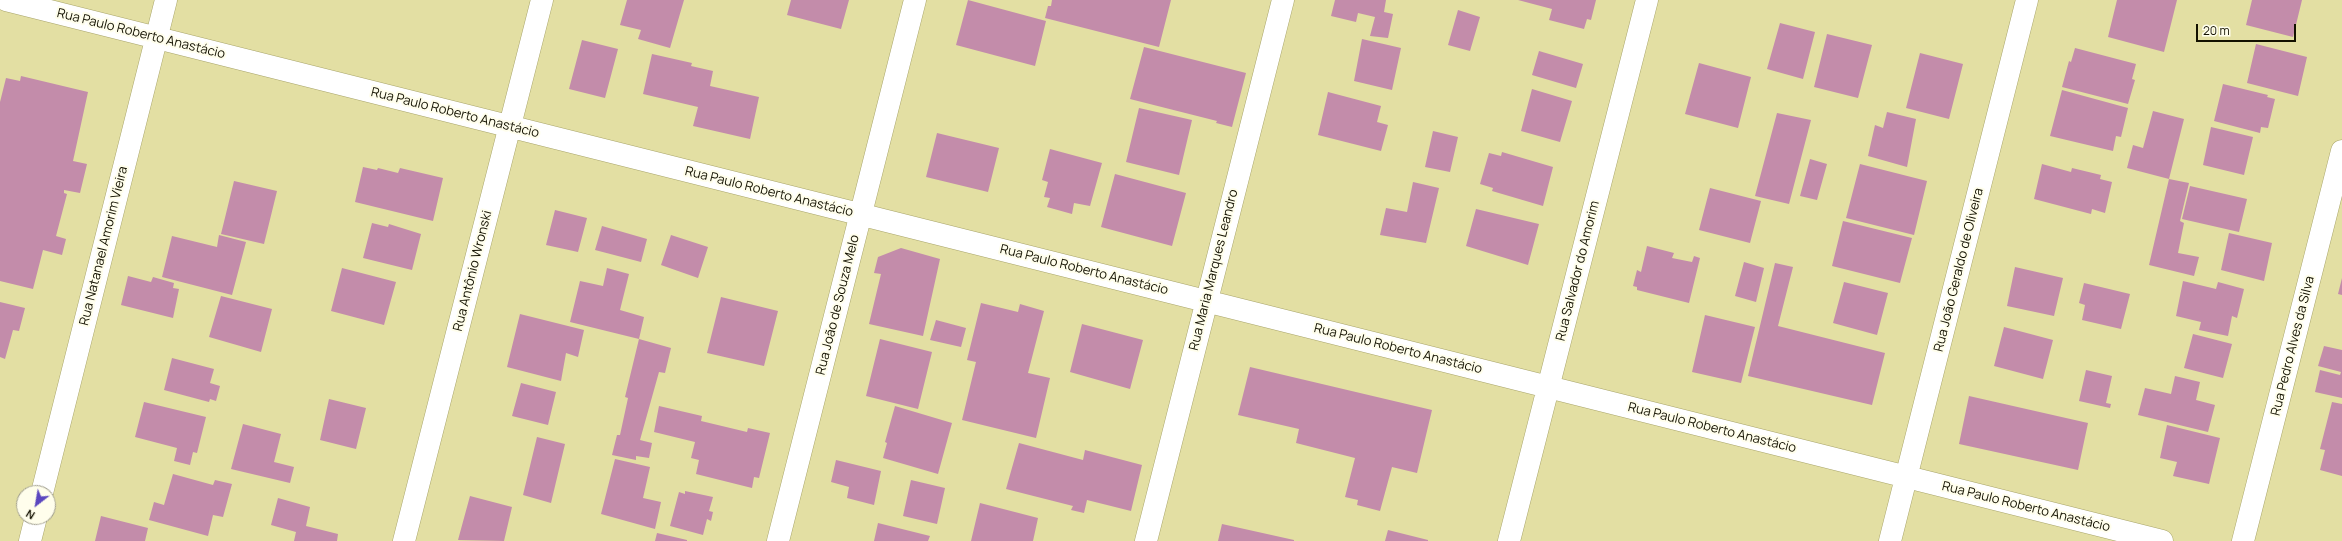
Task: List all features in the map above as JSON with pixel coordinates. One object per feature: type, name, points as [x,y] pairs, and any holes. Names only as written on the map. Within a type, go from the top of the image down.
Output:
[{"type":"street","name":"Rua Paulo Roberto Anastácio","points":[[6,0],[2162,541]]},
{"type":"street","name":"Rua Natanael Amorim Vieira","points":[[44,485],[166,0]]},
{"type":"street","name":"Rua Antônio Wronski","points":[[404,541],[542,0]]},
{"type":"street","name":"Rua João de Souza Melo","points":[[778,541],[915,0]]},
{"type":"street","name":"Rua Maria Marques Leandro","points":[[1146,541],[1283,0]]},
{"type":"street","name":"Rua Salvador do Amorim","points":[[1509,541],[1646,0]]},
{"type":"street","name":"Rua João Geraldo de Oliveira","points":[[1890,541],[2027,0]]},
{"type":"street","name":"Rua Pedro Alves da Silva","points":[[2243,541],[2342,151]]},
{"type":"street","points":[[30,541],[34,525]]},
{"type":"building","points":[[627,0],[684,0],[670,48],[638,39],[641,30],[620,25]]},
{"type":"building","points":[[791,0],[849,0],[841,29],[787,15]]},
{"type":"building","points":[[968,0],[1046,21],[1035,66],[956,45]]},
{"type":"building","points":[[1052,0],[1171,0],[1159,47],[1045,18],[1048,6],[1051,6]]},
{"type":"building","points":[[1335,0],[1386,0],[1384,12],[1393,14],[1388,38],[1370,36],[1375,17],[1358,13],[1356,22],[1331,16]]},
{"type":"building","points":[[1518,0],[1596,0],[1591,20],[1587,19],[1584,29],[1549,20],[1552,9]]},
{"type":"building","points":[[2117,0],[2177,0],[2164,52],[2108,37]]},
{"type":"building","points":[[2252,0],[2302,0],[2293,37],[2246,25]]},
{"type":"building","points":[[1458,10],[1480,17],[1470,51],[1448,45]]},
{"type":"building","points":[[1780,23],[1815,32],[1803,79],[1767,69]]},
{"type":"building","points":[[1827,34],[1872,45],[1858,98],[1814,87]]},
{"type":"building","points":[[1362,39],[1401,48],[1392,90],[1354,81]]},
{"type":"building","points":[[582,40],[618,49],[605,98],[569,89]]},
{"type":"building","points":[[2256,44],[2307,57],[2298,96],[2247,83]]},
{"type":"building","points":[[1144,47],[1246,73],[1232,127],[1216,123],[1217,121],[1130,99]]},
{"type":"building","points":[[2075,48],[2136,64],[2132,79],[2135,80],[2128,104],[2062,87],[2069,61],[2071,62]]},
{"type":"building","points":[[1539,51],[1583,64],[1576,88],[1532,75]]},
{"type":"building","points":[[1920,53],[1963,64],[1949,119],[1906,108]]},
{"type":"building","points":[[652,54],[692,63],[691,66],[713,71],[710,86],[759,97],[750,139],[693,126],[698,107],[643,94]]},
{"type":"building","points":[[1699,63],[1751,77],[1738,128],[1685,114]]},
{"type":"building","points":[[21,76],[88,92],[73,161],[87,164],[80,193],[64,190],[64,193],[67,194],[56,236],[66,239],[62,255],[43,250],[33,289],[0,281],[0,102],[6,78],[20,81]]},
{"type":"building","points":[[2223,84],[2268,95],[2267,97],[2275,99],[2268,128],[2261,127],[2260,133],[2214,121]]},
{"type":"building","points":[[1532,89],[1572,101],[1560,142],[1521,131]]},
{"type":"building","points":[[2062,90],[2128,108],[2121,137],[2116,136],[2113,151],[2050,136]]},
{"type":"building","points":[[1328,92],[1381,106],[1377,122],[1388,125],[1381,151],[1318,135]]},
{"type":"building","points":[[1139,108],[1192,120],[1179,175],[1126,162]]},
{"type":"building","points":[[2153,111],[2184,119],[2169,179],[2127,168],[2133,145],[2143,148]]},
{"type":"building","points":[[1887,112],[1916,119],[1907,167],[1868,156],[1875,125],[1883,128]]},
{"type":"building","points":[[1777,113],[1811,120],[1789,204],[1755,196]]},
{"type":"building","points":[[2211,127],[2253,137],[2244,175],[2203,165]]},
{"type":"building","points":[[1433,131],[1458,137],[1450,172],[1425,167]]},
{"type":"building","points":[[937,133],[999,148],[988,192],[926,177]]},
{"type":"building","points":[[1050,149],[1102,163],[1090,206],[1074,203],[1072,214],[1047,207],[1050,198],[1044,197],[1048,182],[1042,180]]},
{"type":"building","points":[[1502,152],[1553,167],[1543,206],[1492,191],[1493,188],[1480,184],[1489,153],[1501,156]]},
{"type":"building","points":[[1810,159],[1827,164],[1817,200],[1800,196]]},
{"type":"building","points":[[1860,164],[1927,181],[1914,235],[1846,218]]},
{"type":"building","points":[[2042,164],[2071,172],[2072,168],[2101,175],[2100,179],[2112,182],[2105,213],[2092,209],[2091,214],[2034,199]]},
{"type":"building","points":[[363,167],[377,170],[378,168],[398,173],[400,168],[443,178],[433,221],[355,202]]},
{"type":"building","points":[[1115,174],[1186,193],[1172,246],[1101,227]]},
{"type":"building","points":[[2169,179],[2189,183],[2180,221],[2184,223],[2178,253],[2199,257],[2194,276],[2149,265]]},
{"type":"building","points":[[234,181],[277,191],[264,244],[221,234]]},
{"type":"building","points":[[1413,182],[1439,188],[1426,243],[1380,235],[1386,208],[1407,212]]},
{"type":"building","points":[[2190,186],[2247,199],[2239,232],[2182,219]]},
{"type":"building","points":[[1710,188],[1761,201],[1750,243],[1699,230]]},
{"type":"building","points":[[1476,209],[1539,224],[1528,265],[1466,246]]},
{"type":"building","points":[[555,210],[587,218],[578,252],[546,245]]},
{"type":"building","points":[[1843,221],[1912,238],[1900,283],[1832,266]]},
{"type":"building","points":[[372,223],[388,227],[389,224],[421,234],[412,270],[363,258]]},
{"type":"building","points":[[602,226],[647,239],[641,262],[595,250]]},
{"type":"building","points":[[2229,233],[2272,243],[2264,281],[2221,270]]},
{"type":"building","points":[[219,235],[246,242],[232,295],[162,277],[172,236],[217,247]]},
{"type":"building","points":[[671,235],[708,247],[698,278],[661,265]]},
{"type":"building","points":[[1647,246],[1674,253],[1672,258],[1692,262],[1694,256],[1700,258],[1689,303],[1637,290],[1637,287],[1633,286],[1637,270],[1641,272]]},
{"type":"building","points":[[901,248],[940,259],[923,336],[869,324],[881,274],[874,273],[878,257]]},
{"type":"building","points":[[1744,262],[1764,268],[1756,302],[1735,296]]},
{"type":"building","points":[[1775,263],[1793,267],[1778,326],[1885,353],[1872,405],[1748,376]]},
{"type":"building","points":[[2015,267],[2063,278],[2054,316],[2007,306]]},
{"type":"building","points":[[342,268],[396,282],[384,325],[331,311]]},
{"type":"building","points":[[607,268],[629,274],[620,310],[644,317],[639,339],[570,322],[580,281],[603,286]]},
{"type":"building","points":[[128,276],[151,282],[153,277],[174,283],[173,288],[179,289],[173,318],[121,305]]},
{"type":"building","points":[[2342,278],[2342,295],[2338,294]]},
{"type":"building","points":[[2183,281],[2216,289],[2218,282],[2244,289],[2237,318],[2232,316],[2228,336],[2199,330],[2201,322],[2176,316]]},
{"type":"building","points":[[1844,282],[1888,293],[1877,335],[1833,323]]},
{"type":"building","points":[[2084,283],[2130,294],[2121,329],[2082,320],[2085,305],[2079,303]]},
{"type":"building","points":[[221,296],[272,309],[261,352],[209,337]]},
{"type":"building","points":[[721,297],[778,311],[764,366],[707,353]]},
{"type":"building","points":[[0,302],[25,308],[19,331],[13,330],[5,359],[0,357]]},
{"type":"building","points":[[981,303],[1018,312],[1020,304],[1044,311],[1028,373],[1050,378],[1036,438],[962,420],[976,362],[967,360]]},
{"type":"building","points":[[520,314],[584,330],[578,357],[566,353],[561,381],[507,367]]},
{"type":"building","points":[[1705,315],[1755,327],[1741,383],[1692,372]]},
{"type":"building","points":[[936,320],[966,328],[961,347],[930,340]]},
{"type":"building","points":[[1082,324],[1143,340],[1130,389],[1070,372]]},
{"type":"building","points":[[2004,327],[2053,340],[2043,379],[1994,366]]},
{"type":"building","points":[[2193,334],[2232,344],[2223,378],[2184,368]]},
{"type":"building","points":[[639,339],[671,348],[665,373],[659,372],[640,440],[652,443],[649,458],[636,456],[636,460],[612,455],[617,435],[620,435],[628,398],[625,397]]},
{"type":"building","points":[[880,339],[932,352],[918,409],[866,396]]},
{"type":"building","points":[[2324,346],[2342,350],[2342,398],[2315,392],[2320,370],[2340,375],[2341,372],[2318,366]]},
{"type":"building","points":[[172,358],[214,369],[210,383],[220,386],[216,401],[210,399],[209,402],[164,390]]},
{"type":"building","points":[[1250,367],[1432,410],[1417,473],[1392,467],[1380,511],[1357,505],[1358,500],[1345,497],[1355,458],[1296,443],[1299,429],[1238,415]]},
{"type":"building","points":[[2086,370],[2112,376],[2106,403],[2111,404],[2110,408],[2079,401]]},
{"type":"building","points":[[2175,376],[2200,382],[2196,400],[2215,405],[2208,432],[2138,415],[2145,388],[2171,394]]},
{"type":"building","points":[[521,383],[556,392],[548,425],[512,416]]},
{"type":"building","points":[[1969,396],[2088,423],[2078,470],[1959,444]]},
{"type":"building","points":[[329,399],[366,408],[356,449],[320,440]]},
{"type":"building","points":[[144,402],[206,417],[197,453],[193,452],[190,465],[174,461],[177,448],[135,437]]},
{"type":"building","points":[[2332,402],[2342,404],[2342,476],[2320,470],[2325,450],[2320,449]]},
{"type":"building","points":[[659,406],[702,416],[701,421],[747,432],[748,428],[770,433],[759,478],[754,477],[752,488],[696,474],[699,460],[691,458],[695,442],[654,432]]},
{"type":"building","points":[[895,406],[952,423],[938,474],[883,458],[887,443],[885,442]]},
{"type":"building","points":[[243,424],[281,434],[274,462],[294,467],[290,483],[231,469]]},
{"type":"building","points":[[2167,425],[2220,438],[2209,484],[2173,476],[2177,462],[2160,458]]},
{"type":"building","points":[[537,437],[565,444],[551,503],[523,495]]},
{"type":"building","points":[[1019,443],[1083,460],[1085,450],[1142,465],[1131,511],[1087,500],[1084,513],[1071,510],[1073,506],[1006,489]]},
{"type":"building","points":[[615,459],[650,467],[643,498],[661,502],[655,529],[601,514]]},
{"type":"building","points":[[836,460],[881,471],[874,505],[847,498],[849,487],[831,482]]},
{"type":"building","points":[[173,474],[213,485],[215,480],[232,484],[223,517],[213,515],[208,536],[149,520],[154,502],[164,505]]},
{"type":"building","points":[[911,480],[945,488],[937,524],[903,516]]},
{"type":"building","points":[[685,491],[713,497],[709,511],[713,512],[711,521],[707,519],[703,535],[670,526],[679,492],[685,494]]},
{"type":"building","points":[[470,496],[512,507],[504,541],[458,540]]},
{"type":"building","points":[[278,498],[310,507],[306,526],[338,534],[337,541],[294,541],[296,532],[271,525]]},
{"type":"building","points":[[980,503],[1038,518],[1033,541],[971,541]]},
{"type":"building","points":[[101,516],[148,528],[145,541],[95,541]]},
{"type":"building","points":[[878,523],[930,536],[928,541],[874,541]]},
{"type":"building","points":[[1222,524],[1294,540],[1294,541],[1218,541]]},
{"type":"building","points":[[1388,530],[1428,540],[1428,541],[1385,541]]},
{"type":"building","points":[[657,533],[687,540],[687,541],[655,541]]}]
